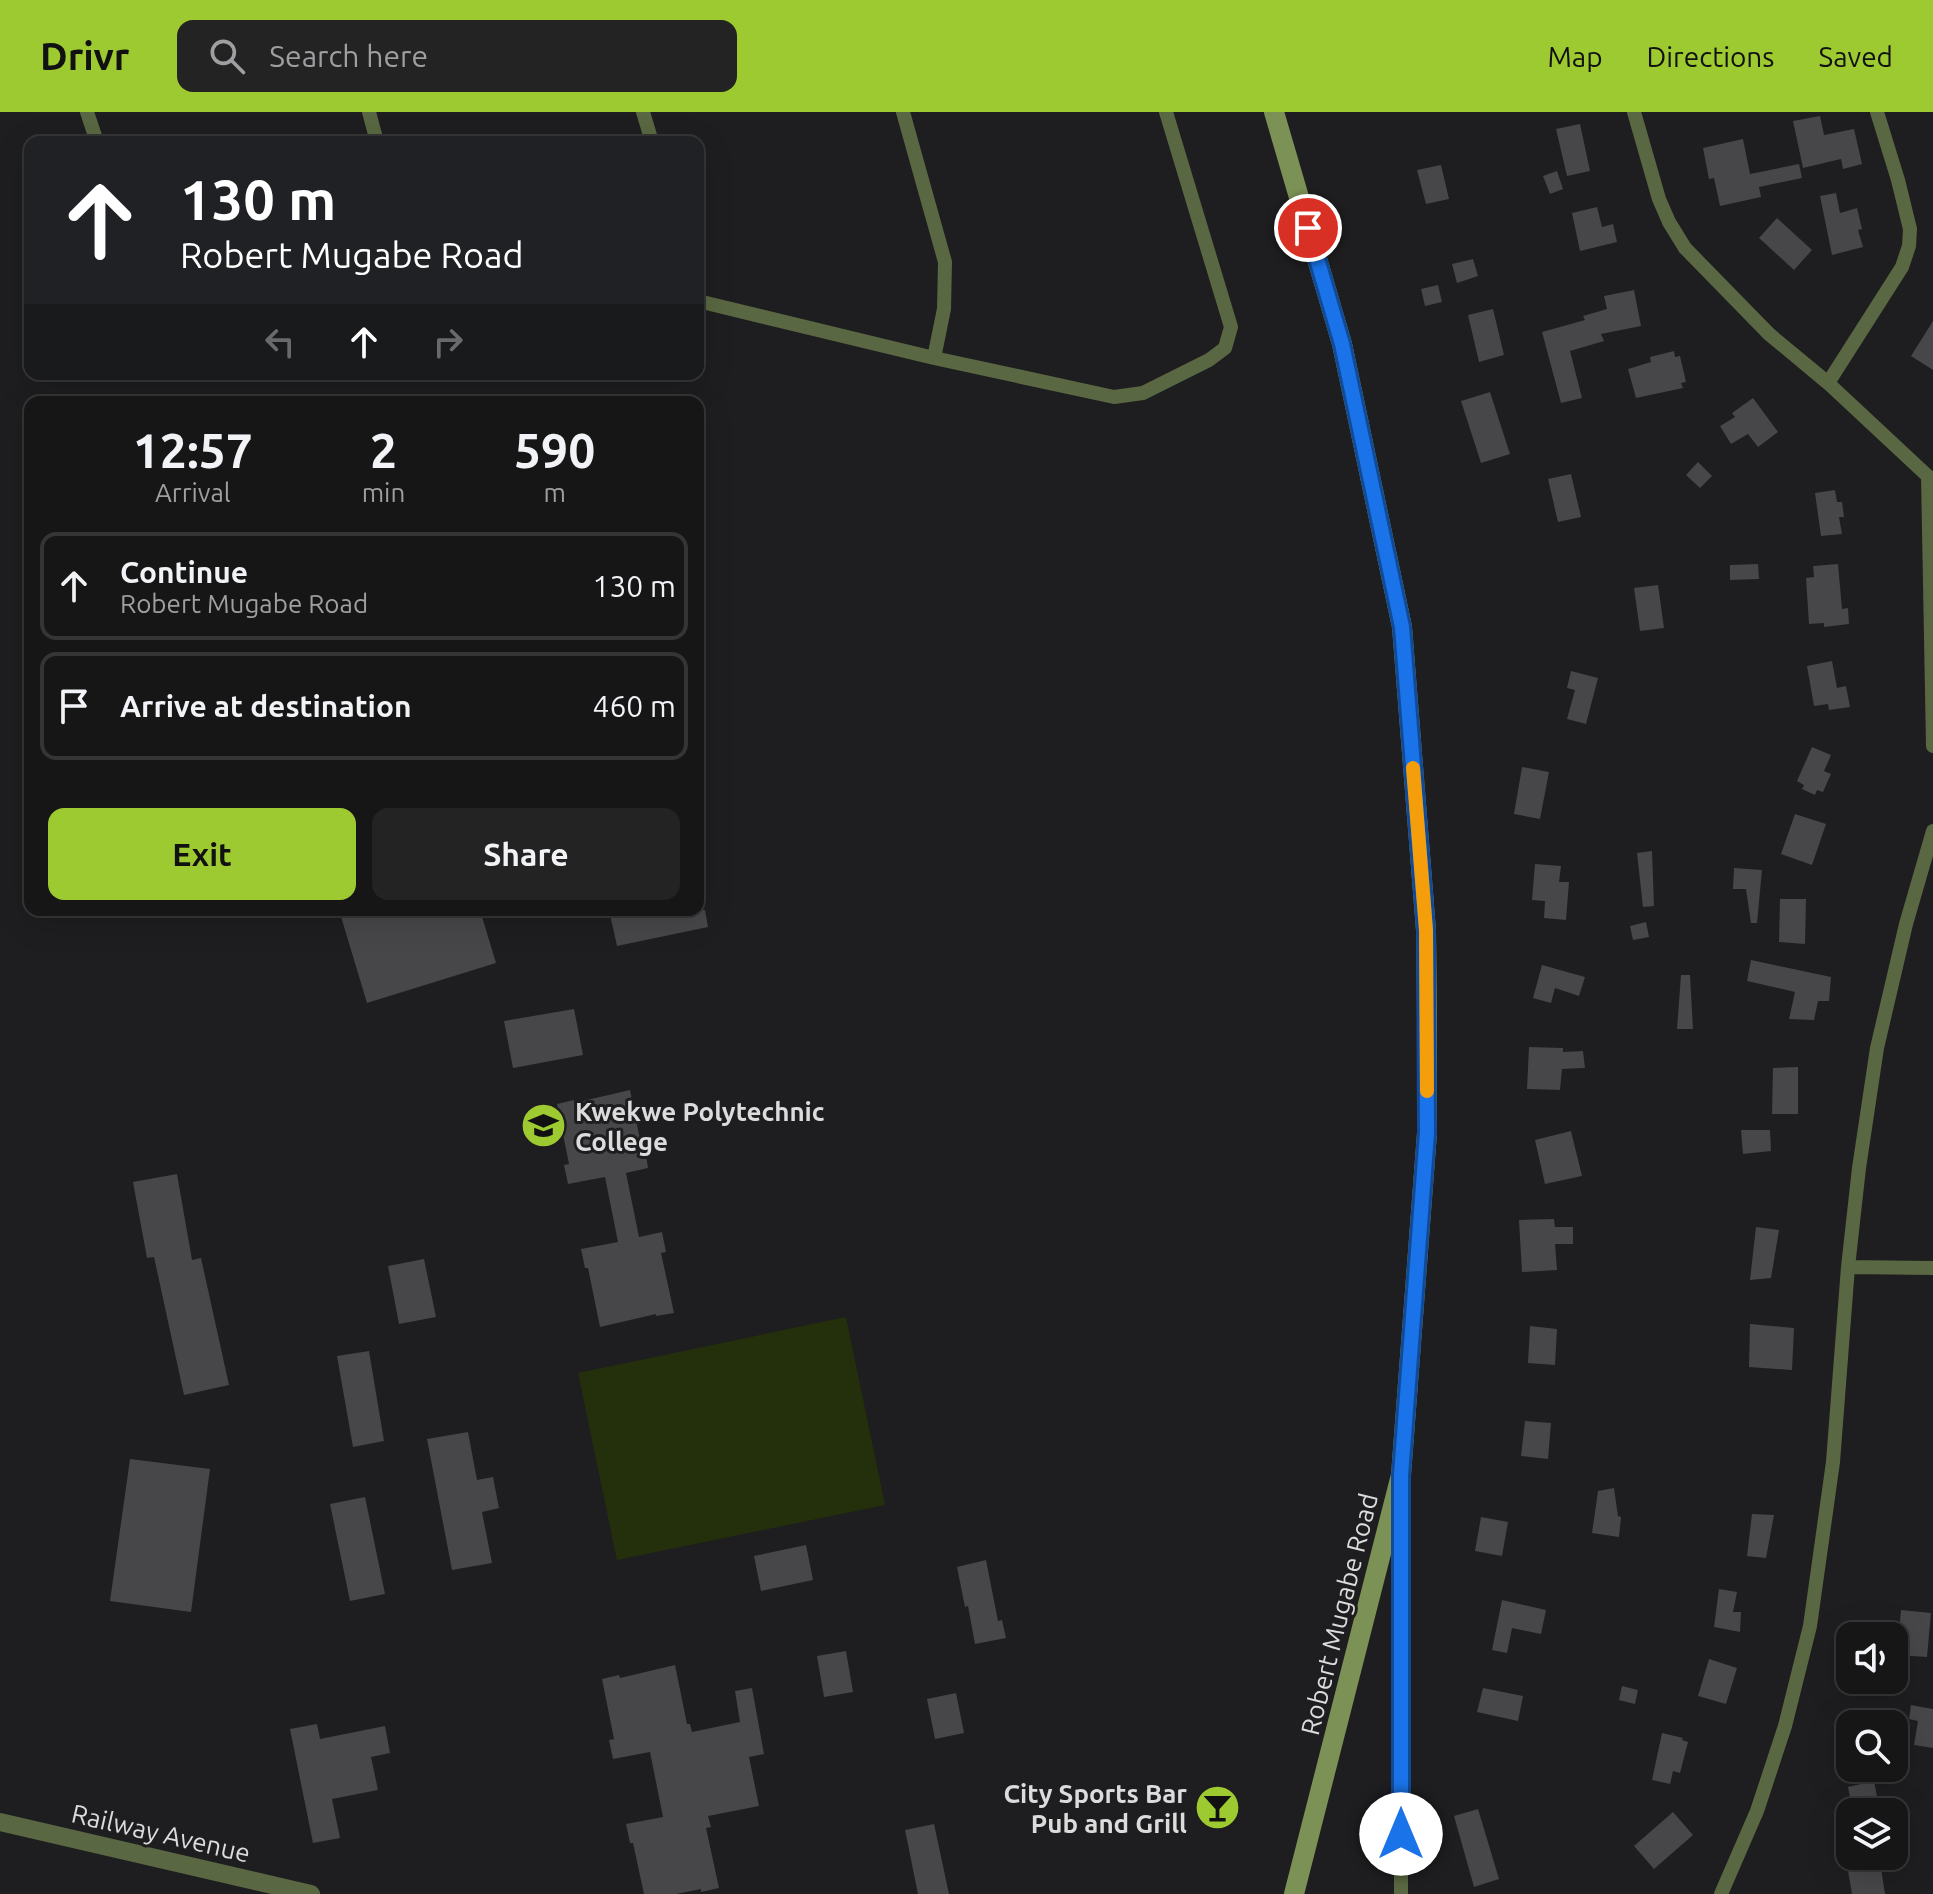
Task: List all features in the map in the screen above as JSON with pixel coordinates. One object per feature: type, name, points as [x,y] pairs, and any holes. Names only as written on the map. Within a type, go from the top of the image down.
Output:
[{"type":"main road","name":"Robert Mugabe Road","points":[[1274,112],[1342,344],[1402,627],[1426,930],[1427,1133],[1401,1475],[1294,1894]]},
{"type":"street","points":[[87,112],[95,136]]},
{"type":"street","points":[[369,112],[375,136]]},
{"type":"street","points":[[643,112],[650,136]]},
{"type":"street","points":[[903,112],[945,262],[944,309],[934,358]]},
{"type":"street","points":[[704,302],[934,358],[1114,397],[1143,393],[1209,360],[1225,348],[1231,327],[1166,112]]},
{"type":"street","points":[[1634,112],[1659,199],[1685,248],[1769,334],[1828,383],[1930,478],[1933,746]]},
{"type":"street","points":[[1828,383],[1902,267],[1909,246],[1910,229],[1877,112]]},
{"type":"street","points":[[1721,1894],[1757,1811],[1785,1726],[1810,1626],[1833,1462],[1859,1168],[1877,1048],[1906,924],[1933,831]]},
{"type":"street","points":[[1848,1267],[1933,1268]]},
{"type":"street","points":[[1401,1475],[1401,1894]]},
{"type":"street","name":"Railway Avenue","points":[[0,1822],[311,1894]]},
{"type":"green space","points":[[846,1317],[885,1505],[617,1560],[578,1373]]},
{"type":"building","points":[[1820,116],[1824,135],[1854,129],[1862,164],[1843,169],[1841,159],[1803,168],[1793,121]]},
{"type":"building","points":[[1580,124],[1590,171],[1567,176],[1556,129]]},
{"type":"building","points":[[1743,139],[1750,174],[1799,164],[1802,178],[1759,187],[1761,197],[1720,206],[1714,178],[1709,179],[1703,148]]},
{"type":"building","points":[[1441,165],[1449,199],[1426,204],[1417,170]]},
{"type":"building","points":[[1557,171],[1563,189],[1550,194],[1543,176]]},
{"type":"building","points":[[1836,193],[1840,213],[1857,208],[1863,247],[1832,255],[1820,196]]},
{"type":"building","points":[[1597,207],[1602,227],[1613,224],[1617,242],[1580,251],[1572,213]]},
{"type":"building","points":[[1777,218],[1812,250],[1794,270],[1759,238]]},
{"type":"building","points":[[1473,259],[1478,276],[1457,283],[1452,264]]},
{"type":"building","points":[[1438,285],[1442,302],[1425,306],[1421,289]]},
{"type":"building","points":[[1634,290],[1641,326],[1601,334],[1604,341],[1570,351],[1582,398],[1561,403],[1542,332],[1585,320],[1583,316],[1607,309],[1604,296]]},
{"type":"building","points":[[1493,309],[1504,355],[1479,362],[1468,315]]},
{"type":"building","points":[[1933,321],[1933,370],[1911,356]]},
{"type":"building","points":[[1674,351],[1675,357],[1680,356],[1686,382],[1681,383],[1683,388],[1636,398],[1628,369],[1651,362],[1650,357]]},
{"type":"building","points":[[1490,392],[1510,454],[1481,463],[1461,401]]},
{"type":"building","points":[[1753,398],[1778,432],[1758,447],[1748,434],[1731,444],[1720,426],[1735,417],[1732,413]]},
{"type":"building","points":[[1698,462],[1712,476],[1700,488],[1686,475]]},
{"type":"building","points":[[1571,474],[1581,517],[1558,522],[1548,479]]},
{"type":"building","points":[[1835,490],[1837,502],[1842,502],[1844,517],[1839,517],[1842,534],[1821,536],[1815,493]]},
{"type":"building","points":[[1758,564],[1759,579],[1730,580],[1730,565]]},
{"type":"building","points":[[1838,564],[1842,609],[1848,608],[1849,624],[1824,627],[1824,623],[1809,624],[1806,578],[1814,577],[1813,566]]},
{"type":"building","points":[[1658,585],[1664,628],[1640,631],[1634,588]]},
{"type":"building","points":[[1832,661],[1837,688],[1846,686],[1850,707],[1829,710],[1828,704],[1814,706],[1807,666]]},
{"type":"building","points":[[1571,671],[1598,678],[1586,724],[1567,719],[1575,690],[1567,688]]},
{"type":"building","points":[[1812,747],[1831,755],[1824,771],[1831,774],[1823,792],[1817,790],[1815,795],[1802,789],[1804,785],[1797,781]]},
{"type":"building","points":[[1522,767],[1549,772],[1540,819],[1514,814]]},
{"type":"building","points":[[1795,814],[1826,824],[1812,865],[1781,854]]},
{"type":"building","points":[[1652,851],[1654,906],[1643,907],[1637,853]]},
{"type":"building","points":[[1535,864],[1561,866],[1559,882],[1569,882],[1566,920],[1544,918],[1545,901],[1532,900]]},
{"type":"building","points":[[1734,868],[1762,870],[1757,923],[1751,923],[1746,889],[1733,889]]},
{"type":"building","points":[[1780,899],[1806,899],[1805,944],[1779,942]]},
{"type":"building","points":[[705,910],[708,927],[617,946],[610,916],[704,916]]},
{"type":"building","points":[[341,916],[482,916],[496,963],[367,1003]]},
{"type":"building","points":[[1646,922],[1649,937],[1633,940],[1630,926]]},
{"type":"building","points":[[1751,960],[1831,977],[1829,1001],[1818,1001],[1814,1020],[1789,1019],[1795,992],[1747,981]]},
{"type":"building","points":[[1542,965],[1585,977],[1579,996],[1555,988],[1551,1003],[1533,998]]},
{"type":"building","points":[[1681,975],[1690,975],[1693,1029],[1677,1029]]},
{"type":"building","points":[[574,1009],[583,1055],[513,1068],[504,1021]]},
{"type":"building","points":[[1529,1047],[1563,1048],[1563,1052],[1583,1051],[1585,1068],[1562,1069],[1560,1090],[1527,1089]]},
{"type":"building","points":[[1798,1067],[1798,1114],[1772,1114],[1773,1068]]},
{"type":"building","points":[[630,1090],[648,1168],[626,1173],[639,1237],[662,1232],[666,1252],[661,1253],[674,1313],[600,1327],[581,1249],[618,1242],[605,1177],[568,1184],[564,1165],[569,1164],[557,1104]]},
{"type":"building","points":[[1741,1130],[1770,1130],[1771,1151],[1743,1154]]},
{"type":"building","points":[[1571,1131],[1582,1176],[1545,1184],[1535,1140]]},
{"type":"building","points":[[177,1174],[192,1260],[201,1258],[229,1385],[184,1395],[154,1257],[147,1258],[133,1182]]},
{"type":"building","points":[[1554,1219],[1555,1227],[1573,1227],[1573,1244],[1555,1244],[1557,1270],[1522,1272],[1519,1220]]},
{"type":"building","points":[[1756,1227],[1779,1230],[1771,1278],[1750,1280]]},
{"type":"building","points":[[424,1259],[436,1317],[399,1324],[388,1266]]},
{"type":"building","points":[[1750,1324],[1794,1328],[1792,1370],[1749,1367]]},
{"type":"building","points":[[1530,1326],[1557,1329],[1555,1365],[1528,1363]]},
{"type":"building","points":[[369,1351],[384,1441],[353,1447],[337,1356]]},
{"type":"building","points":[[1525,1421],[1551,1423],[1548,1459],[1521,1456]]},
{"type":"building","points":[[468,1432],[477,1480],[493,1477],[499,1508],[482,1512],[492,1563],[452,1570],[427,1439]]},
{"type":"building","points":[[130,1459],[210,1469],[191,1612],[110,1601]]},
{"type":"building","points":[[1614,1488],[1618,1516],[1621,1517],[1619,1537],[1592,1533],[1598,1491]]},
{"type":"building","points":[[365,1497],[385,1594],[350,1601],[330,1504]]},
{"type":"building","points":[[1752,1514],[1774,1515],[1766,1558],[1747,1556]]},
{"type":"building","points":[[1481,1517],[1508,1522],[1502,1556],[1475,1551]]},
{"type":"building","points":[[806,1545],[813,1580],[761,1591],[754,1556]]},
{"type":"building","points":[[986,1560],[998,1621],[1002,1620],[1006,1638],[975,1644],[957,1567]]},
{"type":"building","points":[[1719,1589],[1737,1592],[1733,1612],[1741,1612],[1740,1632],[1714,1627]]},
{"type":"building","points":[[1502,1600],[1546,1610],[1541,1634],[1512,1628],[1507,1653],[1492,1650]]},
{"type":"building","points":[[1901,1610],[1931,1613],[1927,1657],[1908,1656],[1908,1622],[1900,1622]]},
{"type":"building","points":[[846,1651],[853,1692],[824,1697],[817,1656]]},
{"type":"building","points":[[1709,1659],[1737,1668],[1726,1704],[1698,1696]]},
{"type":"building","points":[[675,1665],[687,1724],[690,1724],[692,1732],[740,1722],[735,1691],[752,1688],[764,1754],[749,1757],[759,1806],[708,1816],[711,1827],[706,1828],[719,1888],[676,1894],[644,1894],[626,1824],[663,1817],[650,1752],[613,1759],[609,1740],[614,1739],[602,1679],[619,1675],[620,1678]]},
{"type":"building","points":[[1622,1686],[1638,1690],[1635,1704],[1619,1700]]},
{"type":"building","points":[[1483,1688],[1523,1696],[1518,1721],[1477,1712]]},
{"type":"building","points":[[956,1693],[964,1733],[935,1739],[927,1699]]},
{"type":"building","points":[[1911,1705],[1933,1709],[1933,1748],[1914,1745],[1918,1721],[1909,1719]]},
{"type":"building","points":[[317,1724],[320,1739],[385,1726],[390,1753],[371,1757],[378,1790],[332,1799],[340,1838],[313,1843],[290,1729]]},
{"type":"building","points":[[1662,1733],[1688,1742],[1680,1773],[1673,1771],[1670,1784],[1652,1780]]},
{"type":"building","points":[[1874,1782],[1877,1798],[1850,1798],[1848,1787]]},
{"type":"building","points":[[1478,1809],[1499,1879],[1474,1887],[1454,1816]]},
{"type":"building","points":[[1673,1812],[1693,1835],[1654,1869],[1634,1846]]},
{"type":"building","points":[[934,1824],[949,1894],[918,1894],[905,1830]]},
{"type":"building","points":[[1848,1870],[1881,1870],[1885,1894],[1852,1894]]},
{"type":"slow traffic","points":[[1413,768],[1426,930],[1427,1091]]},
{"type":"place","name":"Kwekwe Polytechnic College","points":[[544,1126]]},
{"type":"place","name":"City Sports Bar Pub and Grill","points":[[1218,1808]]},
{"type":"route","points":[[1308,228],[1342,344],[1402,627],[1426,930],[1427,1133],[1401,1475],[1401,1834]]}]
